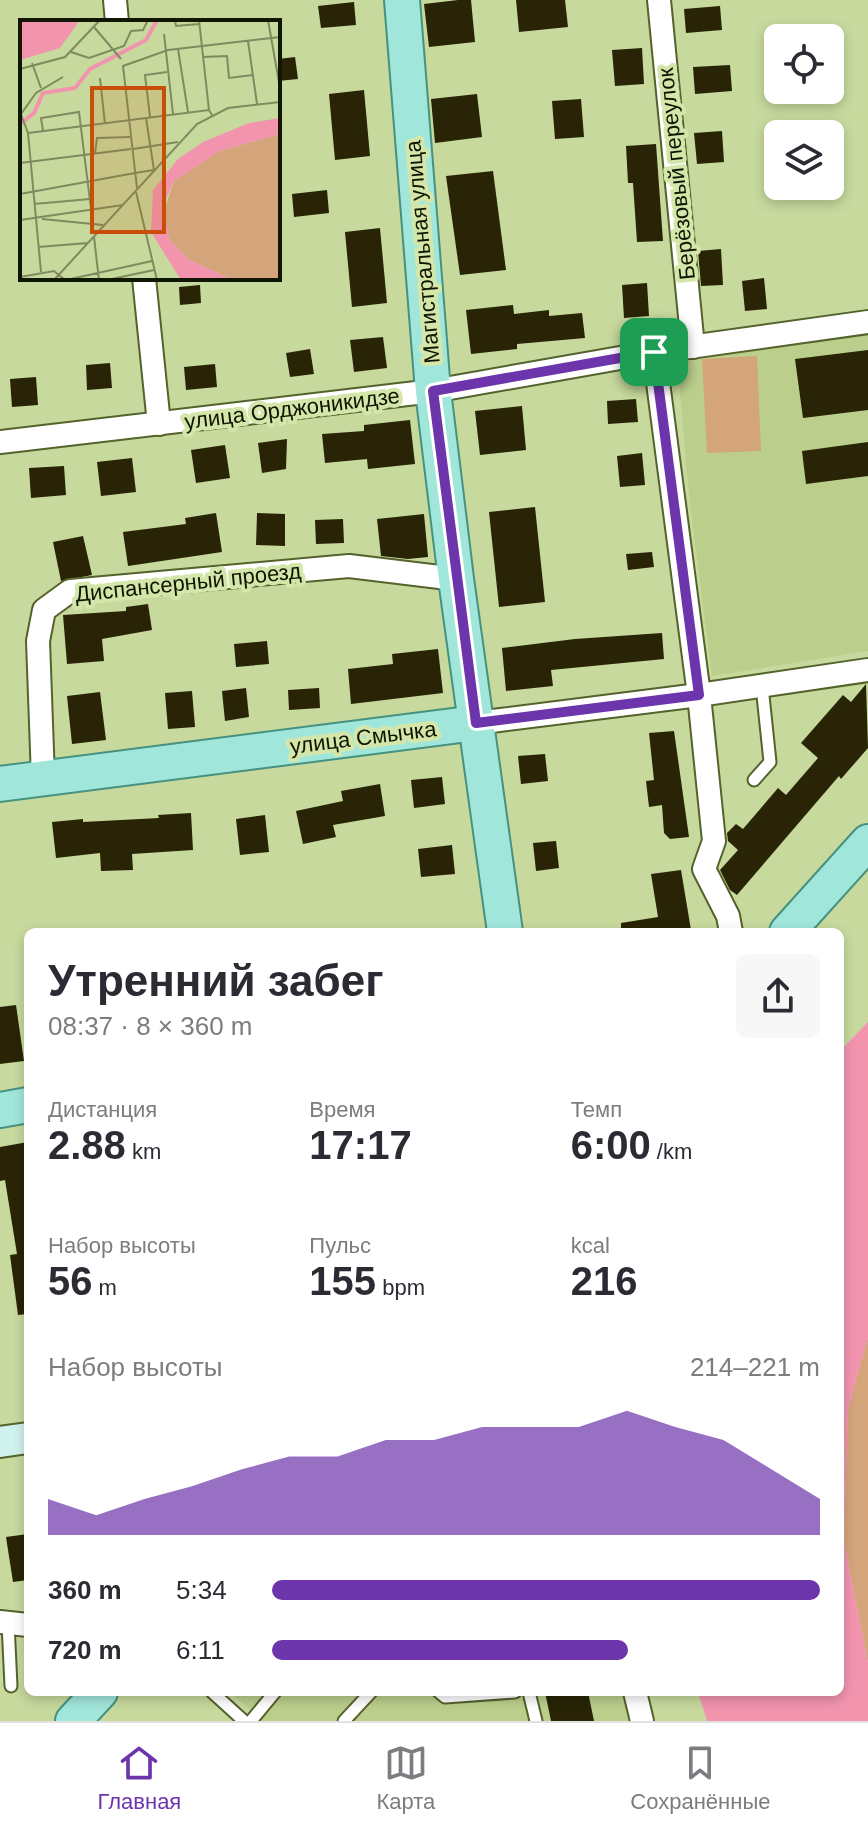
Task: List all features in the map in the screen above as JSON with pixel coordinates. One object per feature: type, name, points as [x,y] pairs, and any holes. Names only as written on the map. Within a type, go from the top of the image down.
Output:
[{"type":"main road","name":"Магистральная улица","points":[[410,1],[439,504],[456,579],[504,928]]},
{"type":"main road","name":"улица Смычка","points":[[0,784],[476,723]]},
{"type":"main road","points":[[791,928],[868,842]]},
{"type":"main road","points":[[0,1110],[24,1106]]},
{"type":"main road","points":[[0,1442],[24,1439]]},
{"type":"main road","points":[[73,1721],[96,1696]]},
{"type":"street","points":[[115,0],[117,20]]},
{"type":"street","name":"Берёзовый переулок","points":[[659,0],[693,347]]},
{"type":"street","points":[[144,280],[159,424]]},
{"type":"street","name":"улица Орджоникидзе","points":[[0,442],[433,391],[654,352],[868,322]]},
{"type":"street","points":[[654,352],[699,695],[714,841],[704,869],[728,916],[730,928]]},
{"type":"street","name":"Диспансерный проезд","points":[[43,778],[38,641],[44,610],[70,591],[349,566],[456,579]]},
{"type":"street","name":"улица Смычка","points":[[476,723],[868,670]]},
{"type":"street","points":[[636,1696],[642,1721]]},
{"type":"lane","points":[[754,780],[770,762],[762,686]]},
{"type":"lane","points":[[11,1686],[12,1623]]},
{"type":"lane","points":[[216,1696],[244,1721]]},
{"type":"lane","points":[[251,1721],[272,1696]]},
{"type":"lane","points":[[344,1721],[367,1696]]},
{"type":"lane","points":[[530,1696],[536,1721]]},
{"type":"shaded area","points":[[868,333],[868,651],[712,676],[690,504],[677,360]]},
{"type":"shaded area","points":[[757,356],[761,451],[707,453],[702,359]]},
{"type":"shaded area","points":[[868,1022],[868,1337],[848,1409],[844,1541],[844,1047]]},
{"type":"shaded area","points":[[868,1337],[868,1663],[844,1541],[848,1409]]},
{"type":"shaded area","points":[[844,1541],[868,1663],[868,1721],[707,1721],[699,1696],[844,1696]]},
{"type":"shaded area","points":[[235,1696],[624,1696],[629,1721],[263,1721]]},
{"type":"building","points":[[471,0],[475,42],[429,47],[424,4]]},
{"type":"building","points":[[516,0],[565,0],[568,27],[519,32]]},
{"type":"building","points":[[354,2],[356,25],[321,28],[318,6]]},
{"type":"building","points":[[720,6],[722,30],[686,33],[684,9]]},
{"type":"building","points":[[642,48],[644,84],[615,86],[612,50]]},
{"type":"building","points":[[295,57],[298,79],[280,81],[280,59]]},
{"type":"building","points":[[730,65],[732,91],[695,94],[693,67]]},
{"type":"building","points":[[364,90],[370,156],[335,160],[329,94]]},
{"type":"building","points":[[477,94],[482,137],[435,143],[431,99]]},
{"type":"building","points":[[581,99],[584,137],[555,139],[552,101]]},
{"type":"building","points":[[722,131],[724,162],[697,164],[694,133]]},
{"type":"building","points":[[656,144],[663,241],[637,242],[633,183],[628,183],[626,146]]},
{"type":"building","points":[[493,171],[506,270],[460,275],[446,176]]},
{"type":"building","points":[[327,190],[329,213],[294,217],[292,194]]},
{"type":"building","points":[[380,228],[387,303],[352,307],[345,232]]},
{"type":"building","points":[[721,249],[723,285],[701,286],[698,251]]},
{"type":"building","points":[[764,278],[767,309],[745,311],[742,281]]},
{"type":"building","points":[[647,283],[649,316],[624,318],[622,285]]},
{"type":"building","points":[[200,285],[201,303],[180,305],[179,287]]},
{"type":"building","points":[[513,305],[514,314],[549,310],[549,316],[582,313],[585,338],[517,344],[517,349],[471,354],[466,310]]},
{"type":"building","points":[[383,337],[387,368],[354,372],[350,340]]},
{"type":"building","points":[[310,349],[314,374],[290,377],[286,353]]},
{"type":"building","points":[[868,350],[868,410],[803,418],[795,359]]},
{"type":"building","points":[[110,363],[112,388],[87,390],[86,365]]},
{"type":"building","points":[[215,364],[217,387],[186,390],[184,367]]},
{"type":"building","points":[[36,377],[38,405],[12,407],[10,379]]},
{"type":"building","points":[[636,399],[638,422],[608,424],[607,401]]},
{"type":"building","points":[[522,406],[526,450],[480,455],[475,411]]},
{"type":"building","points":[[410,420],[415,464],[368,469],[367,459],[325,463],[322,434],[364,431],[364,425]]},
{"type":"building","points":[[287,439],[286,469],[262,473],[258,443]]},
{"type":"building","points":[[868,442],[868,476],[806,484],[802,451]]},
{"type":"building","points":[[225,445],[230,478],[196,483],[191,450]]},
{"type":"building","points":[[642,453],[645,485],[620,487],[617,456]]},
{"type":"building","points":[[132,458],[136,492],[101,496],[97,462]]},
{"type":"building","points":[[64,466],[66,495],[31,498],[29,468]]},
{"type":"building","points":[[535,507],[545,602],[499,607],[489,512]]},
{"type":"building","points":[[216,513],[222,552],[128,566],[123,532],[186,524],[185,518]]},
{"type":"building","points":[[257,513],[285,514],[285,546],[256,545]]},
{"type":"building","points":[[424,514],[428,557],[408,559],[381,556],[377,519]]},
{"type":"building","points":[[343,519],[344,543],[316,544],[315,520]]},
{"type":"building","points":[[83,536],[92,575],[61,581],[53,542]]},
{"type":"building","points":[[652,552],[654,567],[628,570],[626,554]]},
{"type":"building","points":[[148,604],[152,630],[102,639],[104,661],[67,664],[63,615],[126,611],[126,607]]},
{"type":"building","points":[[662,633],[664,659],[551,670],[553,686],[506,691],[502,648]]},
{"type":"building","points":[[267,641],[269,664],[236,667],[234,644]]},
{"type":"building","points":[[438,649],[443,693],[351,704],[348,669],[393,664],[392,654]]},
{"type":"building","points":[[866,684],[868,748],[841,779],[839,776],[737,895],[730,890],[720,870],[738,850],[728,841],[727,833],[736,824],[743,829],[778,788],[786,795],[818,758],[801,743],[843,695],[851,702]]},
{"type":"building","points":[[246,688],[249,717],[225,721],[222,691]]},
{"type":"building","points":[[319,688],[320,708],[289,710],[288,690]]},
{"type":"building","points":[[192,691],[195,727],[168,729],[165,693]]},
{"type":"building","points":[[100,692],[106,740],[72,744],[67,696]]},
{"type":"building","points":[[674,731],[689,837],[670,839],[664,833],[662,805],[649,807],[646,781],[654,780],[649,733]]},
{"type":"building","points":[[545,754],[548,781],[521,784],[518,756]]},
{"type":"building","points":[[442,777],[445,804],[414,808],[411,780]]},
{"type":"building","points":[[380,784],[385,816],[333,825],[336,837],[303,844],[296,811],[343,801],[341,791]]},
{"type":"building","points":[[191,813],[193,850],[132,854],[133,870],[101,871],[100,853],[56,858],[52,822],[159,818],[158,815]]},
{"type":"building","points":[[265,815],[269,852],[240,855],[236,819]]},
{"type":"building","points":[[556,841],[559,868],[536,871],[533,843]]},
{"type":"building","points":[[452,845],[455,874],[421,877],[418,849]]},
{"type":"building","points":[[681,870],[691,928],[621,928],[621,923],[658,917],[651,874]]},
{"type":"building","points":[[16,1005],[24,1061],[0,1064],[0,1007]]},
{"type":"building","points":[[24,1143],[24,1314],[18,1315],[10,1255],[17,1254],[5,1180],[0,1181],[0,1147]]},
{"type":"building","points":[[24,1535],[24,1581],[13,1582],[6,1537]]},
{"type":"building","points":[[546,1696],[589,1696],[594,1721],[551,1721]]},
{"type":"route","points":[[654,352],[699,695],[476,723],[433,391],[654,352]]}]
